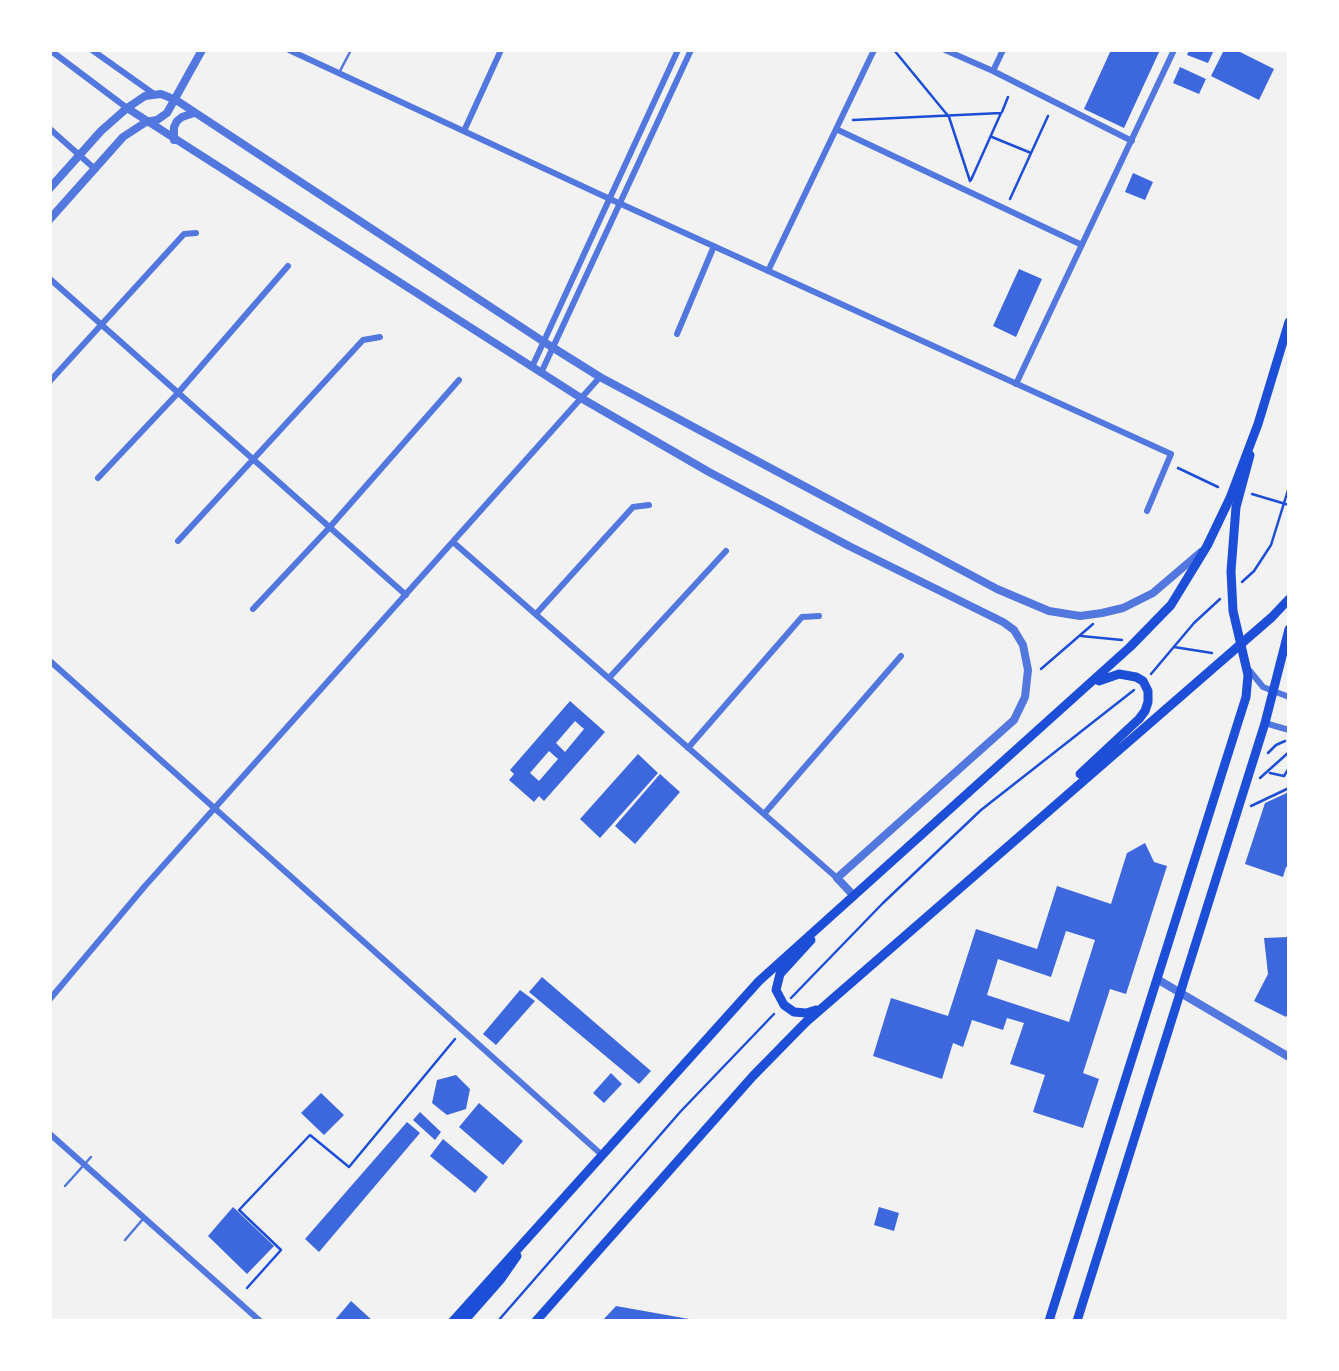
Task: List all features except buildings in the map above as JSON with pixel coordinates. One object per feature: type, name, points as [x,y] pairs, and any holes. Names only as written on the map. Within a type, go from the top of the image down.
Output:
[{"type":"main road","points":[[1049,1321],[1246,697],[1247,666],[1231,590],[1233,529],[1240,490],[1289,322]]},
{"type":"main road","points":[[453,1321],[741,1000],[1171,605],[1207,546],[1258,424]]},
{"type":"main road","points":[[536,1321],[753,1076],[820,1009],[1289,599]]},
{"type":"main road","points":[[1076,1321],[1265,723],[1289,629]]},
{"type":"main road","points":[[1048,810],[1145,711],[1148,702],[1148,691],[1136,676],[1108,676],[1087,686]]},
{"type":"main road","points":[[820,1009],[794,1012],[784,1006],[776,990],[780,974],[840,908]]},
{"type":"main road","points":[[464,1321],[501,1279],[545,1218]]},
{"type":"street","points":[[50,50],[146,122],[581,398],[709,472],[1014,630],[1024,646],[1028,670],[1025,696],[1014,720],[837,878]]},
{"type":"street","points":[[92,50],[154,94]]},
{"type":"street","points":[[50,219],[123,137],[146,122],[162,118],[202,50]]},
{"type":"street","points":[[289,50],[1171,454],[1147,511]]},
{"type":"street","points":[[464,132],[501,50]]},
{"type":"street","points":[[532,368],[678,50]]},
{"type":"street","points":[[540,373],[691,50]]},
{"type":"street","points":[[768,271],[874,50]]},
{"type":"street","points":[[945,50],[1132,141]]},
{"type":"street","points":[[993,72],[1003,50]]},
{"type":"street","points":[[1016,384],[1174,50]]},
{"type":"street","points":[[50,188],[127,108],[138,100],[161,94],[176,100],[600,376],[997,589],[1050,610],[1080,616],[1123,608],[1153,592],[1207,546]]},
{"type":"street","points":[[174,140],[177,121],[194,114]]},
{"type":"street","points":[[50,129],[95,168]]},
{"type":"street","points":[[836,130],[1082,244]]},
{"type":"street","points":[[50,381],[184,234],[196,234]]},
{"type":"street","points":[[677,334],[714,246]]},
{"type":"street","points":[[98,478],[288,266]]},
{"type":"street","points":[[50,279],[406,595]]},
{"type":"street","points":[[178,541],[363,340],[380,337]]},
{"type":"street","points":[[50,998],[145,886],[600,376]]},
{"type":"street","points":[[252,609],[459,380]]},
{"type":"street","points":[[536,614],[633,507],[649,505]]},
{"type":"street","points":[[453,542],[854,896]]},
{"type":"street","points":[[609,678],[726,551]]},
{"type":"street","points":[[688,748],[802,617],[819,616]]},
{"type":"street","points":[[764,814],[901,656]]},
{"type":"street","points":[[50,661],[602,1155]]},
{"type":"street","points":[[1247,666],[1257,682],[1289,698]]},
{"type":"street","points":[[1265,723],[1289,730]]},
{"type":"street","points":[[1158,979],[1289,1057]]},
{"type":"street","points":[[50,1134],[260,1321]]},
{"type":"lane","points":[[338,73],[351,50]]},
{"type":"lane","points":[[65,1186],[92,1157]]},
{"type":"lane","points":[[125,1240],[144,1218]]},
{"type":"path","points":[[894,50],[949,117],[970,181],[1008,98]]},
{"type":"path","points":[[847,120],[1002,114]]},
{"type":"path","points":[[1010,200],[1048,116]]},
{"type":"path","points":[[991,136],[1031,154]]},
{"type":"path","points":[[1167,463],[1218,487]]},
{"type":"path","points":[[498,1321],[681,1111],[883,903],[981,810],[1143,682],[1194,622],[1254,571],[1272,545],[1289,487]]},
{"type":"path","points":[[1240,490],[1287,504]]},
{"type":"path","points":[[1040,668],[1094,623]]},
{"type":"path","points":[[1079,636],[1124,640]]},
{"type":"path","points":[[1172,647],[1212,653]]},
{"type":"path","points":[[1258,779],[1288,755]]},
{"type":"path","points":[[1284,776],[1289,768]]},
{"type":"path","points":[[1249,806],[1289,785],[1284,776],[1268,772]]},
{"type":"path","points":[[247,1288],[282,1250],[239,1210],[310,1135],[348,1167],[463,1030]]}]
